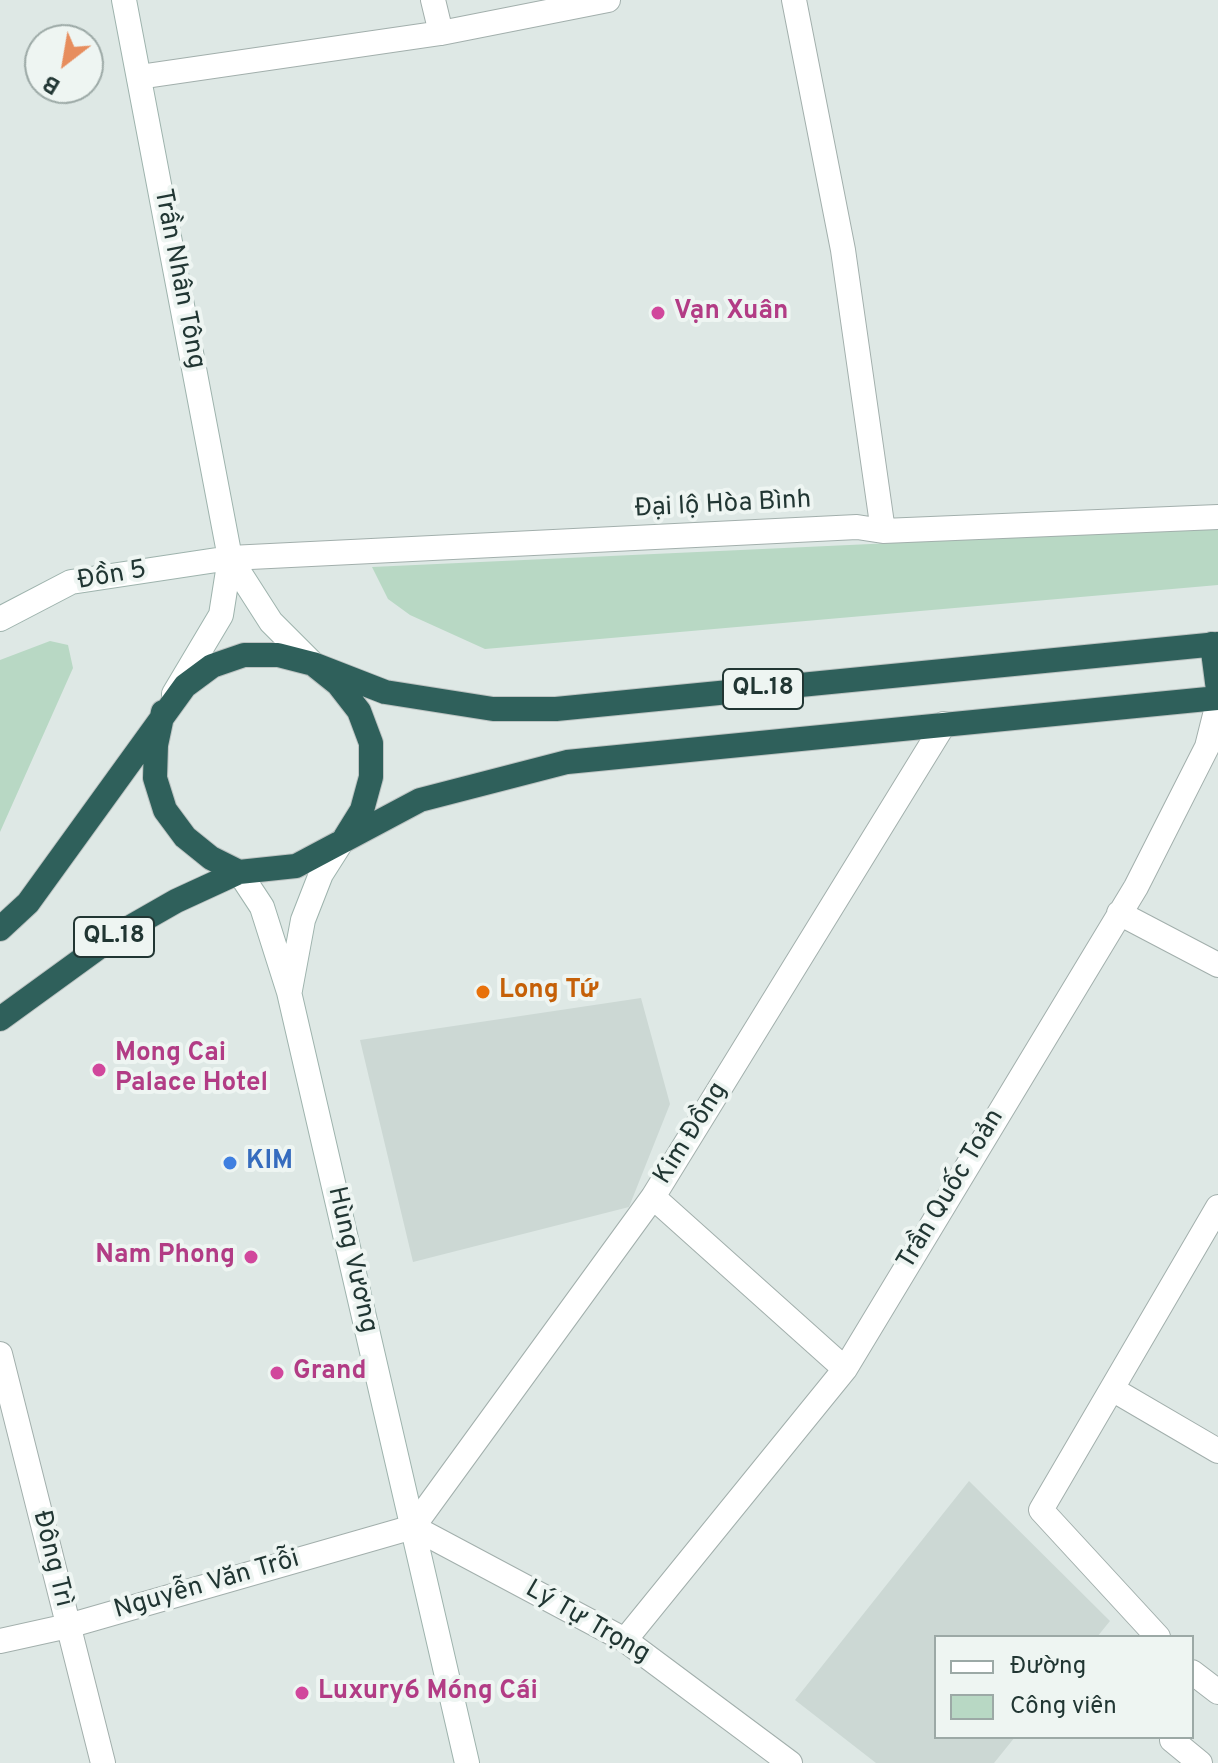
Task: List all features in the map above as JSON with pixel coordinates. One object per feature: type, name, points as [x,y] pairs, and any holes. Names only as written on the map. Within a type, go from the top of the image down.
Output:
[{"type":"highway","name":"QL.18","points":[[313,664],[385,692],[493,709],[556,709],[1215,644]]},
{"type":"highway","points":[[1215,644],[1218,690]]},
{"type":"highway","points":[[0,929],[28,903],[163,712],[185,686],[212,666],[244,655],[278,655],[313,664],[338,684],[359,711],[371,743],[371,777],[362,810],[342,841],[296,866],[239,872],[211,858],[185,837],[165,810],[155,778],[156,745],[163,712]]},
{"type":"highway","name":"QL.18","points":[[342,841],[420,800],[567,762],[1218,700]]},
{"type":"highway","name":"QL.18","points":[[0,1019],[113,937],[176,901],[239,872]]},
{"type":"street","name":"Trần Nhân Tông","points":[[124,0],[230,558]]},
{"type":"street","points":[[433,0],[441,33]]},
{"type":"street","points":[[139,77],[441,33],[608,0]]},
{"type":"street","points":[[794,0],[843,250],[883,531]]},
{"type":"street","name":"Đại lộ Hòa Bình","points":[[230,558],[857,527],[883,531],[1218,517]]},
{"type":"street","points":[[230,558],[271,622],[313,664]]},
{"type":"street","points":[[163,712],[221,615],[230,558]]},
{"type":"street","name":"Đồn 5","points":[[0,619],[71,582],[230,558]]},
{"type":"street","name":"Trần Quốc Toản","points":[[625,1640],[845,1369],[1119,913],[1207,747],[1218,700]]},
{"type":"street","name":"Kim Đồng","points":[[413,1527],[653,1197],[944,724]]},
{"type":"street","points":[[289,992],[303,920],[321,874],[342,841]]},
{"type":"street","name":"Hùng Vương","points":[[239,872],[262,907],[289,992],[467,1763]]},
{"type":"street","points":[[1119,913],[1218,965]]},
{"type":"street","points":[[653,1197],[845,1369]]},
{"type":"street","points":[[1156,1635],[1041,1510],[1217,1209]]},
{"type":"street","name":"Đông Trì","points":[[0,1354],[103,1763]]},
{"type":"street","points":[[1112,1389],[1218,1451]]},
{"type":"street","name":"Nguyễn Văn Trỗi","points":[[0,1641],[68,1626],[413,1527]]},
{"type":"street","name":"Lý Tự Trọng","points":[[413,1527],[625,1640],[790,1763]]},
{"type":"street","points":[[1194,1674],[1218,1692]]},
{"type":"street","points":[[1172,1740],[1200,1763]]},
{"type":"shaded area","points":[[641,998],[670,1104],[629,1207],[413,1262],[360,1040]]},
{"type":"shaded area","points":[[969,1481],[1110,1621],[1099,1635],[934,1635],[934,1739],[1013,1739],[994,1763],[876,1763],[795,1700]]},
{"type":"green space","points":[[1218,528],[1218,585],[485,649],[410,615],[388,599],[372,567]]},
{"type":"green space","points":[[50,641],[68,645],[73,668],[0,832],[0,660]]},
{"type":"place","name":"Vạn Xuân","points":[[658,313]]},
{"type":"place","name":"Long Tứ","points":[[483,992]]},
{"type":"place","name":"Mong Cai Palace Hotel","points":[[99,1070]]},
{"type":"place","name":"KIM","points":[[230,1163]]},
{"type":"place","name":"Nam Phong","points":[[251,1257]]},
{"type":"place","name":"Grand","points":[[277,1373]]},
{"type":"place","name":"Luxury6 Móng Cái","points":[[302,1693]]}]
